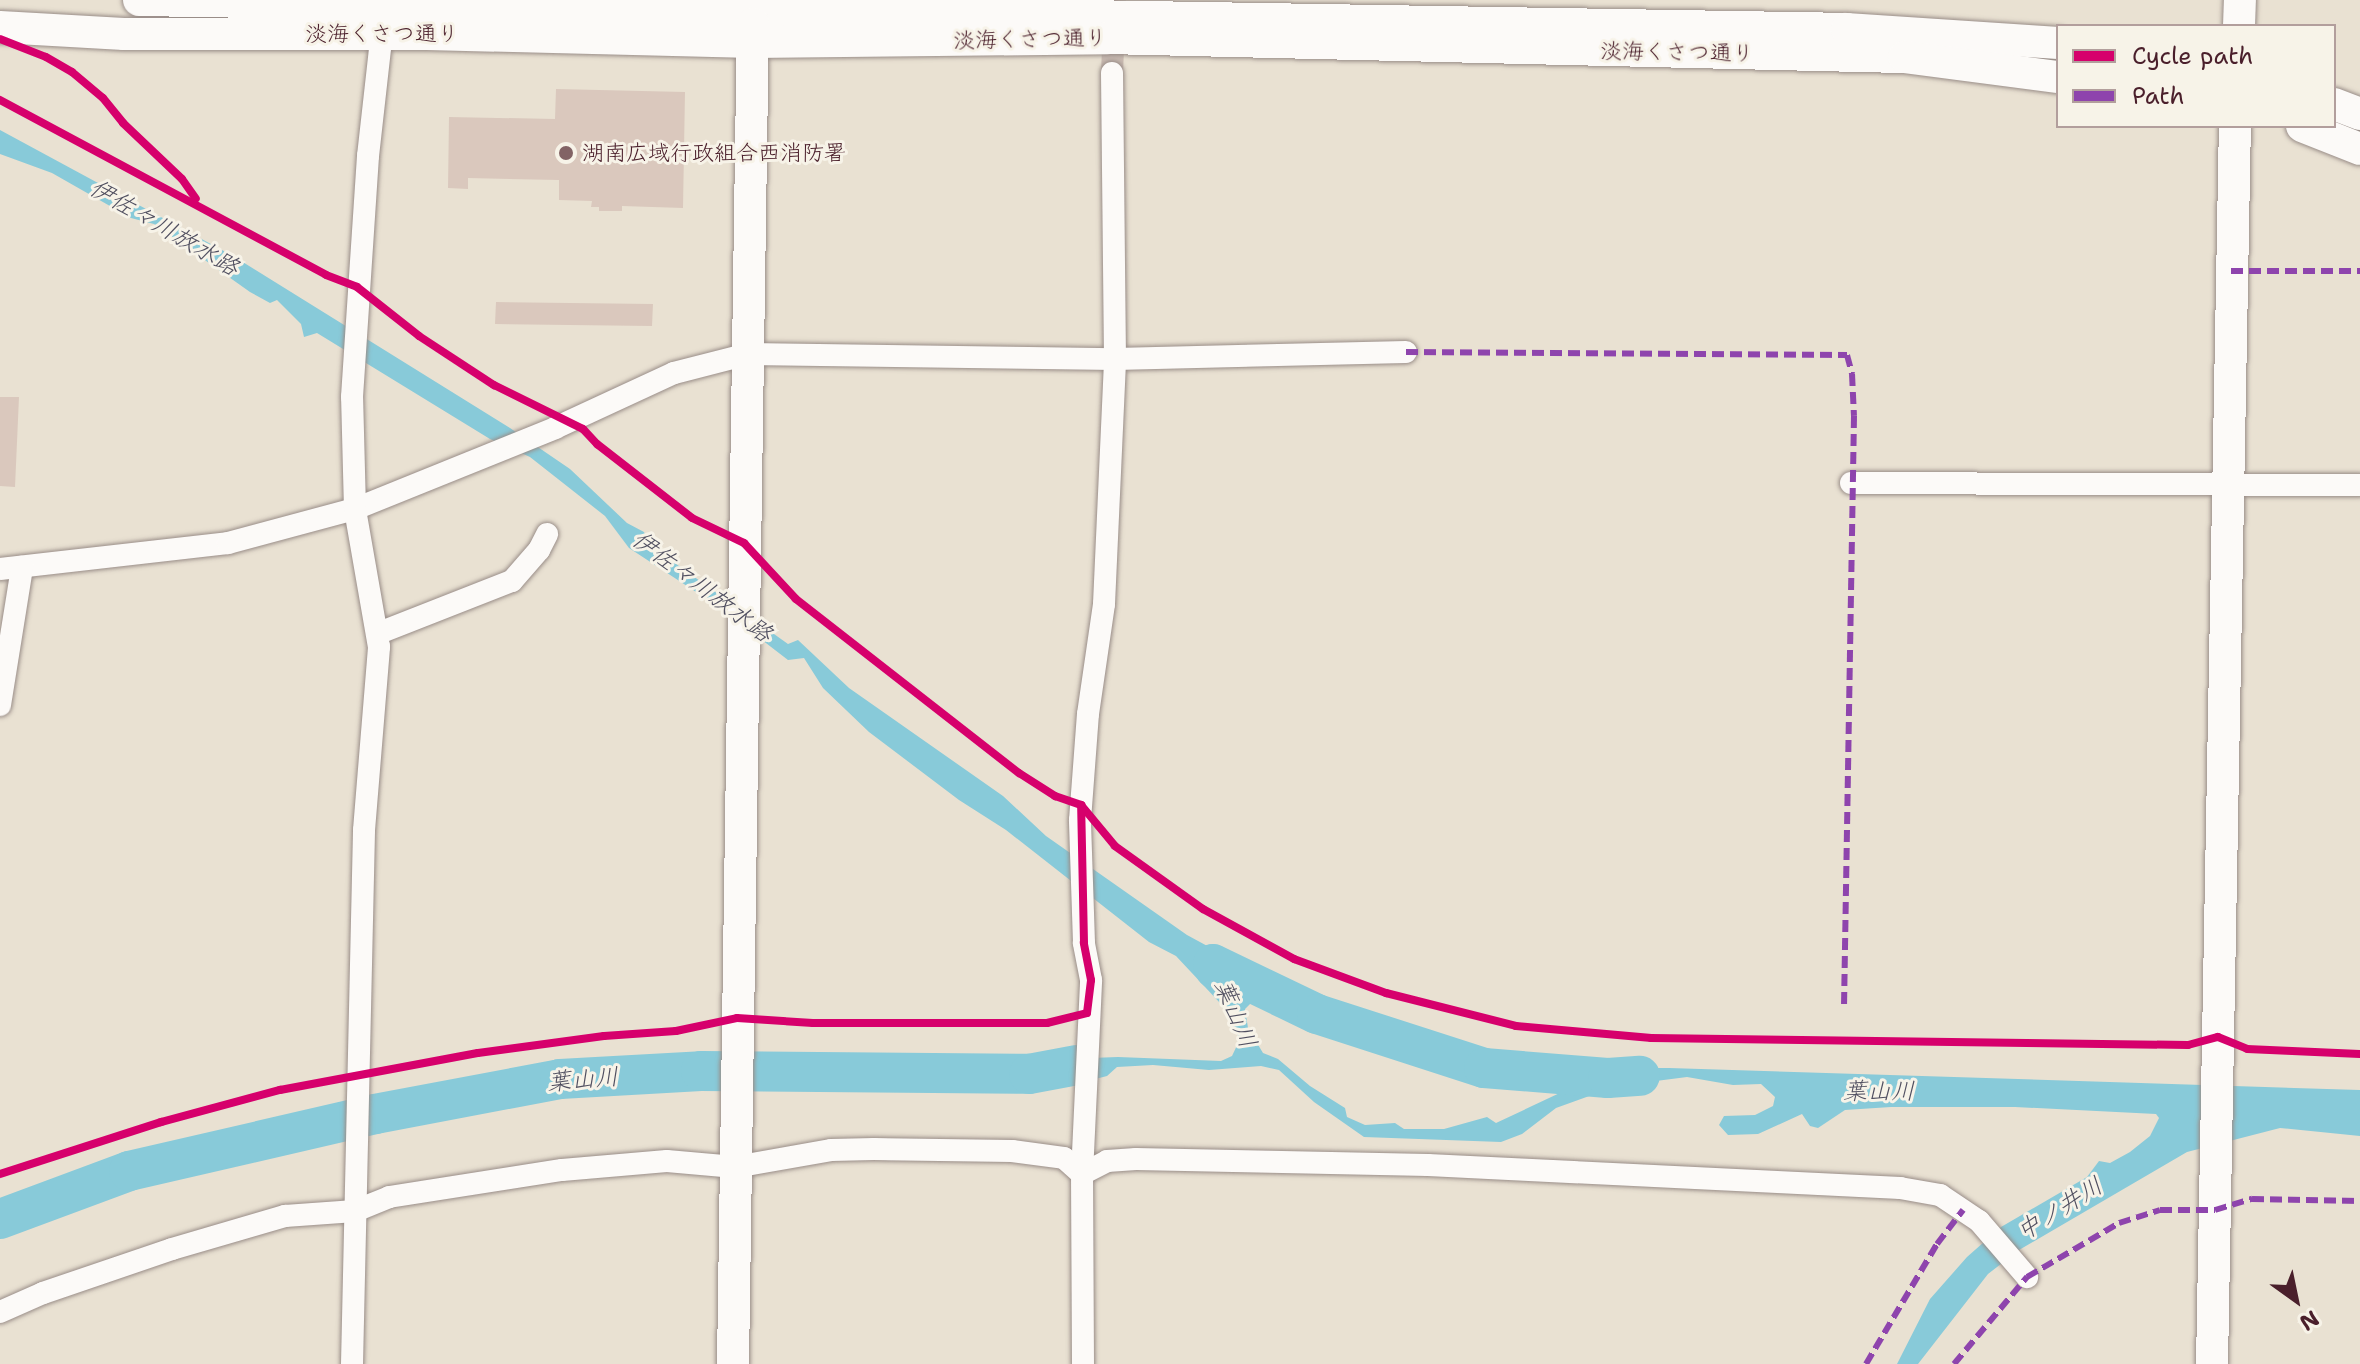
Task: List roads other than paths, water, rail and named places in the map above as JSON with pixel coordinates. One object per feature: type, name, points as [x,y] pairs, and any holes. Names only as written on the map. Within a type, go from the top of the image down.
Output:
[{"type":"street","name":"淡海くさつ通り","points":[[139,0],[385,1],[1847,29],[2056,43]]},
{"type":"street","points":[[2239,24],[2240,0]]},
{"type":"street","points":[[352,1364],[364,830],[379,633],[355,509],[352,397],[356,301],[385,1]]},
{"type":"street","points":[[733,1364],[753,9]]},
{"type":"street","name":"淡海くさつ通り","points":[[0,27],[124,34],[382,34],[753,42],[1123,38],[1904,57],[2056,77]]},
{"type":"street","points":[[1083,1364],[1082,1174],[1086,1023],[1091,980],[1084,933],[1080,820],[1088,714],[1104,604],[1115,359],[1112,73]]},
{"type":"street","points":[[2336,105],[2360,114]]},
{"type":"street","points":[[2212,1364],[2235,128]]},
{"type":"street","points":[[2307,128],[2360,149]]},
{"type":"street","points":[[0,705],[11,568],[228,543],[355,509],[555,428],[674,373],[748,354],[1115,359],[1406,352]]},
{"type":"street","points":[[1851,483],[2360,485]]},
{"type":"street","points":[[379,633],[512,581],[547,534]]},
{"type":"street","points":[[0,1312],[43,1293],[232,1230],[285,1216],[355,1207],[389,1197],[562,1170],[667,1161],[735,1167],[831,1150],[982,1150],[1064,1158],[1082,1174]]},
{"type":"street","points":[[1082,1174],[1107,1161],[1136,1159],[1428,1165],[1900,1188],[1940,1195],[1979,1221],[2027,1277]]},
{"type":"water","points":[[0,130],[233,256],[510,428],[570,469],[627,523],[644,532],[651,546],[788,644],[798,640],[849,688],[1003,796],[1046,836],[1187,935],[1259,974],[1252,1002],[1245,1009],[1248,1028],[1263,1053],[1278,1059],[1310,1086],[1345,1108],[1347,1117],[1365,1125],[1395,1123],[1404,1129],[1444,1129],[1487,1117],[1496,1123],[1581,1083],[1599,1068],[1669,1068],[2360,1090],[2360,1136],[2280,1128],[2187,1152],[2019,1250],[1988,1274],[1918,1364],[1897,1364],[1930,1299],[1967,1257],[2001,1227],[2087,1177],[2099,1161],[2110,1163],[2130,1152],[2150,1136],[2159,1118],[2156,1114],[2015,1107],[1891,1107],[1845,1110],[1818,1128],[1810,1126],[1802,1114],[1758,1134],[1728,1135],[1719,1125],[1724,1116],[1755,1115],[1773,1106],[1775,1097],[1761,1084],[1733,1085],[1687,1077],[1617,1086],[1556,1108],[1522,1134],[1501,1142],[1364,1137],[1314,1102],[1279,1070],[1261,1066],[1209,1070],[1153,1065],[1117,1067],[1107,1076],[1076,1084],[1039,1076],[1019,1080],[1029,1068],[1064,1059],[1118,1057],[1221,1061],[1232,1056],[1240,1039],[1220,1003],[1176,956],[1149,942],[1006,830],[959,800],[869,732],[823,688],[804,658],[788,660],[719,607],[629,548],[605,516],[530,457],[490,439],[317,333],[304,337],[301,324],[277,300],[270,303],[250,292],[154,224],[131,218],[52,173],[0,154]]},
{"type":"waterway","name":"葉山川","points":[[1215,969],[1213,964],[1317,1014],[1484,1068],[1608,1078],[1640,1076]]},
{"type":"waterway","name":"葉山川","points":[[0,1219],[129,1171],[375,1114],[560,1079],[701,1071],[1029,1074],[1077,1065]]},
{"type":"tunnel","points":[[1112,73],[1115,0]]},
{"type":"place","name":"湖南広域行政組合西消防署","points":[[566,153]]},
{"type":"water label","name":"伊佐々川放水路","points":[[164,228]]},
{"type":"water label","name":"伊佐々川放水路","points":[[702,587]]},
{"type":"water label","name":"中ノ井川","points":[[2060,1209]]}]
